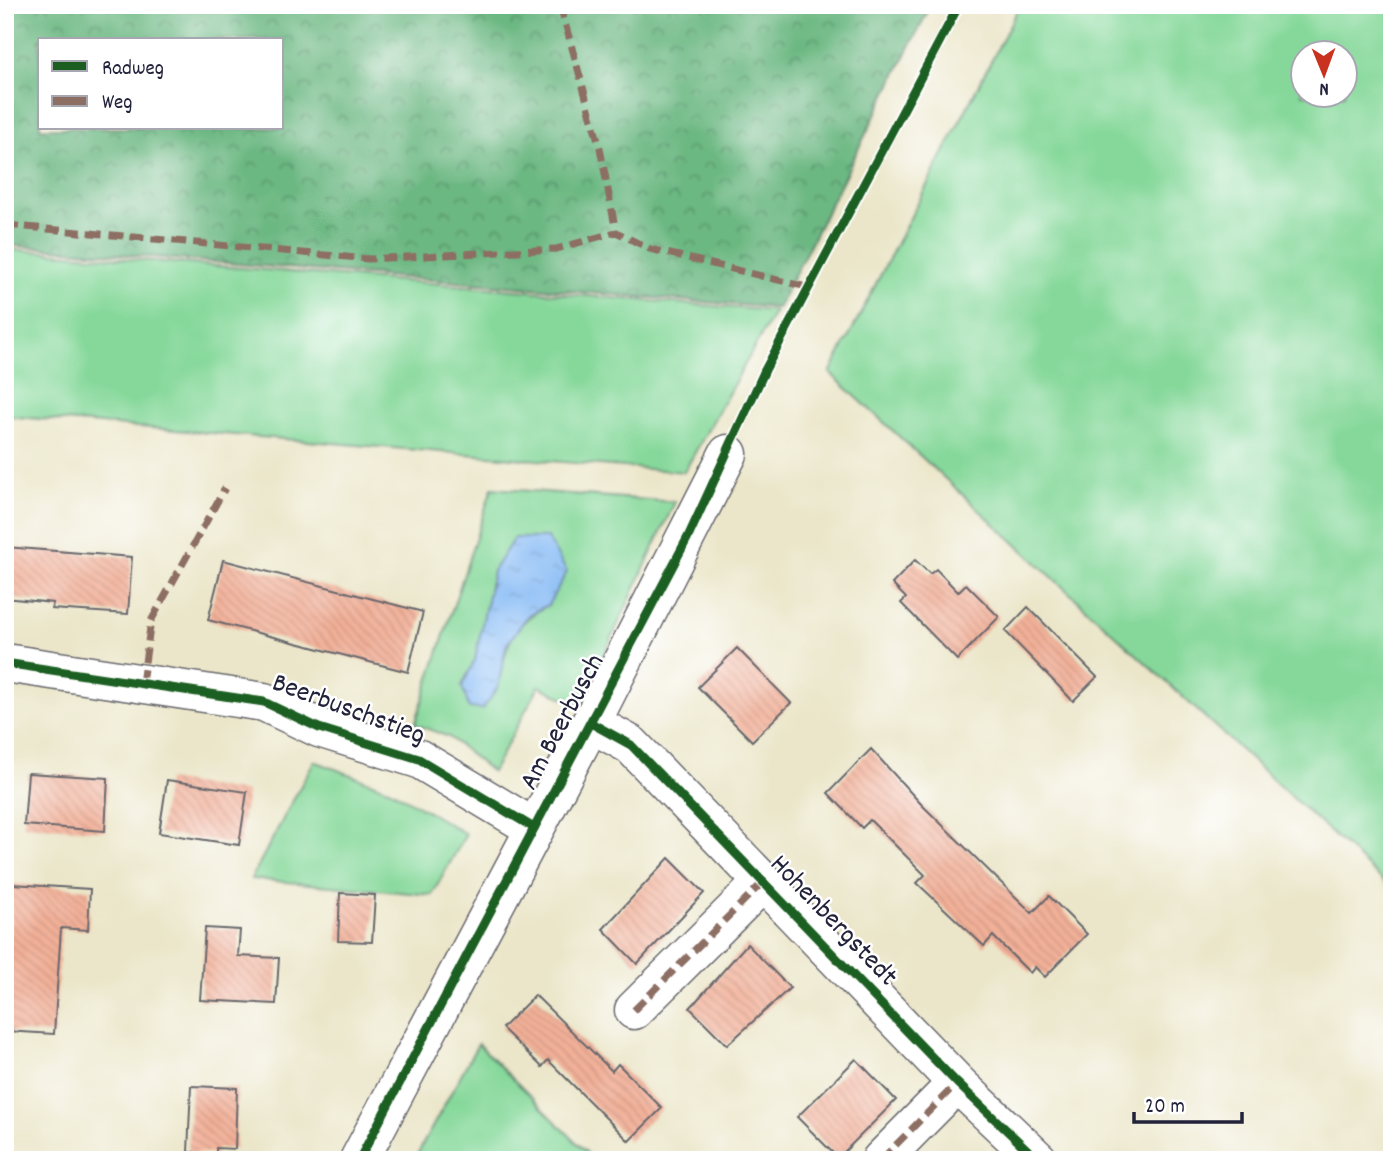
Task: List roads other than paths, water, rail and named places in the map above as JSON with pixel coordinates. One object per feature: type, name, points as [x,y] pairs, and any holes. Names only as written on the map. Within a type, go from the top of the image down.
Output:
[{"type":"street","name":"Am Beerbusch","points":[[359,1160],[591,723],[728,454]]},
{"type":"street","name":"Beerbuschstieg","points":[[5,663],[264,702],[319,728],[419,759],[534,828]]},
{"type":"street","name":"Hohenbergstedt","points":[[591,723],[631,745],[957,1083],[1038,1160]]},
{"type":"street","name":"Hohenbergstedt","points":[[634,1010],[762,883]]},
{"type":"street","points":[[881,1160],[957,1083]]},
{"type":"water","points":[[514,538],[547,538],[567,572],[548,605],[528,615],[506,646],[498,687],[483,709],[469,708],[462,686],[475,660],[493,571]]}]
